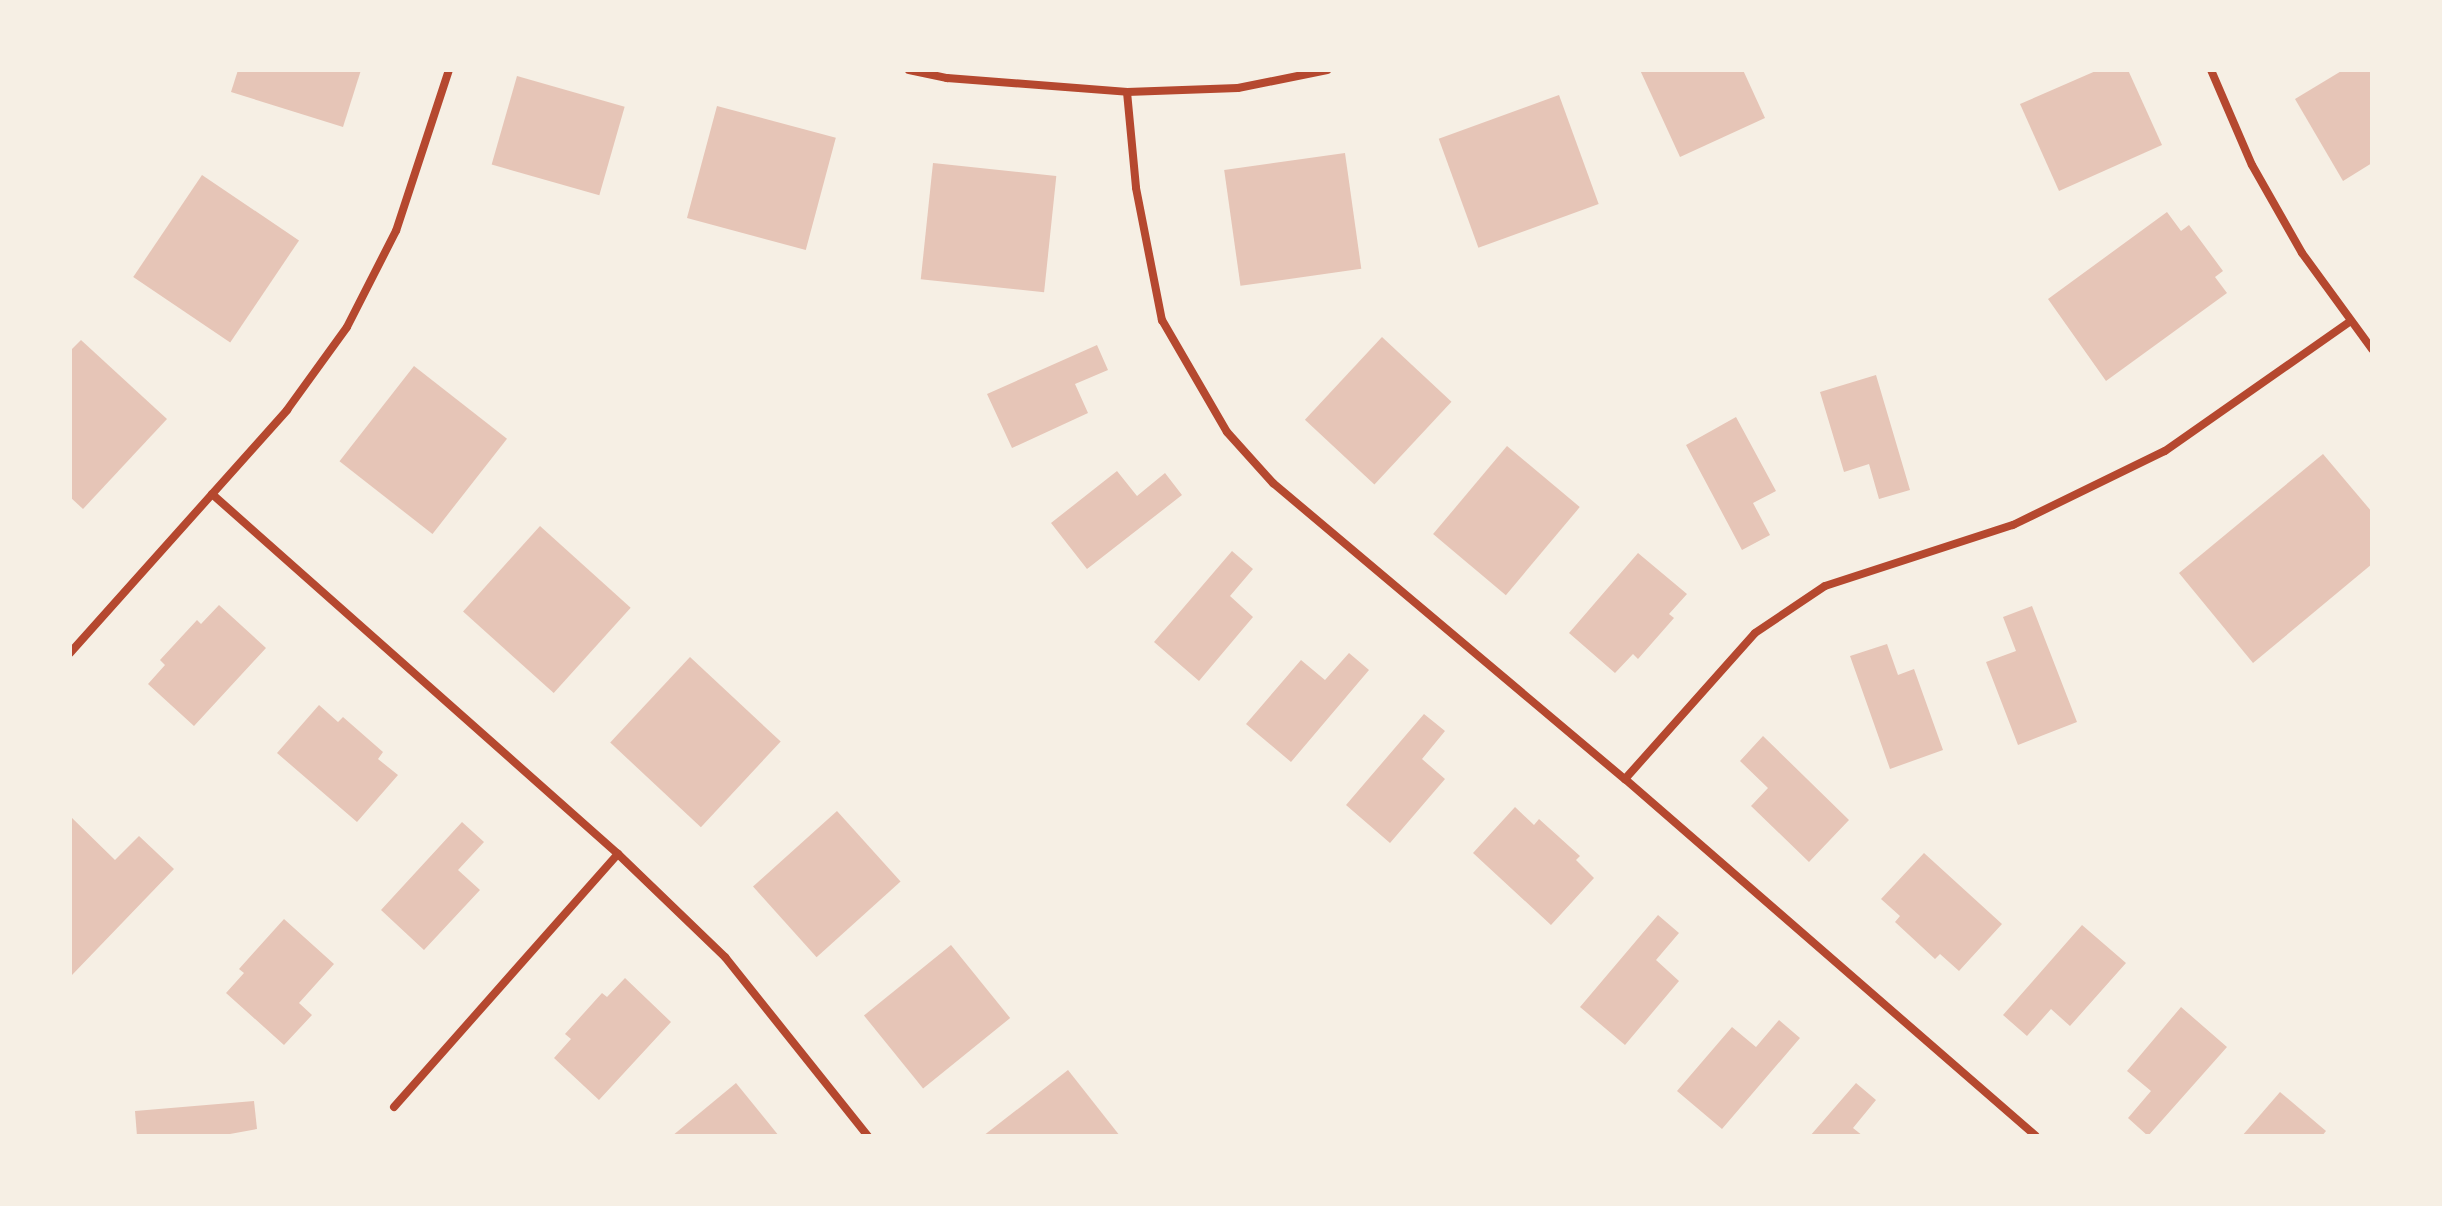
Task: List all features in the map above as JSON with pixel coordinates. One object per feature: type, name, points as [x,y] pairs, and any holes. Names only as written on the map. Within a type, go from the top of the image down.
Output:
[{"type":"street","points":[[70,653],[287,410],[347,327],[396,231],[449,70]]},
{"type":"street","points":[[909,70],[947,78],[1127,92],[1238,88],[1327,70]]},
{"type":"street","points":[[2211,70],[2252,165],[2302,253],[2349,322],[2372,349]]},
{"type":"street","points":[[1127,92],[1136,188],[1162,320],[1227,432],[1273,483],[1625,779],[2036,1136]]},
{"type":"street","points":[[1625,779],[1755,633],[1825,586],[2013,525],[2165,451],[2349,322]]},
{"type":"street","points":[[212,494],[618,854],[725,957],[868,1136]]},
{"type":"street","points":[[394,1107],[618,854]]},
{"type":"building","points":[[238,70],[361,70],[343,127],[231,92]]},
{"type":"building","points":[[1640,70],[1743,70],[1765,118],[1680,157]]},
{"type":"building","points":[[2098,70],[2128,70],[2162,145],[2059,191],[2020,104]]},
{"type":"building","points":[[2343,70],[2372,70],[2372,163],[2343,181],[2295,99]]},
{"type":"building","points":[[517,76],[625,107],[599,195],[492,164]]},
{"type":"building","points":[[1559,95],[1599,204],[1478,248],[1439,139]]},
{"type":"building","points":[[717,106],[836,138],[806,250],[687,218]]},
{"type":"building","points":[[1345,153],[1361,269],[1240,286],[1224,170]]},
{"type":"building","points":[[933,163],[1056,176],[1044,292],[921,279]]},
{"type":"building","points":[[202,175],[299,240],[230,342],[133,277]]},
{"type":"building","points":[[2167,212],[2181,231],[2189,225],[2223,271],[2215,277],[2227,293],[2106,381],[2048,299]]},
{"type":"building","points":[[1382,337],[1451,402],[1374,484],[1305,420]]},
{"type":"building","points":[[81,340],[167,419],[83,509],[70,497],[70,351]]},
{"type":"building","points":[[1097,345],[1108,370],[1075,384],[1088,413],[1012,448],[987,394]]},
{"type":"building","points":[[414,366],[507,439],[432,534],[340,461]]},
{"type":"building","points":[[1876,375],[1910,490],[1879,499],[1869,464],[1844,472],[1820,392]]},
{"type":"building","points":[[1736,417],[1776,491],[1753,503],[1770,535],[1742,550],[1686,445]]},
{"type":"building","points":[[1507,446],[1580,507],[1506,595],[1433,534]]},
{"type":"building","points":[[2323,454],[2372,512],[2372,564],[2253,663],[2179,573]]},
{"type":"building","points":[[1117,471],[1137,496],[1165,473],[1182,495],[1087,569],[1051,523]]},
{"type":"building","points":[[540,526],[631,608],[554,693],[463,611]]},
{"type":"building","points":[[1232,551],[1253,569],[1230,596],[1253,617],[1199,681],[1154,642]]},
{"type":"building","points":[[1638,553],[1687,594],[1669,614],[1674,618],[1638,659],[1633,654],[1615,673],[1569,633]]},
{"type":"building","points":[[219,605],[266,648],[194,726],[148,684],[165,665],[160,660],[197,620],[201,624]]},
{"type":"building","points":[[2032,606],[2077,722],[2018,745],[1986,662],[2016,651],[2003,617]]},
{"type":"building","points":[[1887,644],[1898,675],[1914,669],[1943,750],[1890,769],[1850,656]]},
{"type":"building","points":[[1349,653],[1369,670],[1291,762],[1246,724],[1301,660],[1325,680]]},
{"type":"building","points":[[690,657],[781,742],[701,827],[610,743]]},
{"type":"building","points":[[319,705],[338,722],[343,717],[383,752],[378,759],[398,775],[357,822],[277,753]]},
{"type":"building","points":[[1424,714],[1445,731],[1422,759],[1445,779],[1390,843],[1346,805]]},
{"type":"building","points":[[1763,736],[1849,820],[1809,862],[1751,806],[1768,788],[1740,761]]},
{"type":"building","points":[[1515,807],[1534,825],[1539,819],[1580,856],[1576,860],[1594,878],[1551,925],[1473,853]]},
{"type":"building","points":[[837,811],[901,882],[817,957],[753,887]]},
{"type":"building","points":[[70,816],[115,860],[139,836],[174,869],[72,975]]},
{"type":"building","points":[[462,822],[484,842],[458,870],[480,890],[424,950],[381,910]]},
{"type":"building","points":[[1924,853],[2002,924],[1959,971],[1940,954],[1935,959],[1895,922],[1900,916],[1881,899]]},
{"type":"building","points":[[1658,915],[1679,933],[1656,960],[1679,981],[1625,1045],[1580,1007]]},
{"type":"building","points":[[284,919],[334,964],[299,1003],[312,1015],[284,1045],[226,993],[244,973],[239,969]]},
{"type":"building","points":[[2082,925],[2126,963],[2070,1026],[2051,1009],[2027,1036],[2003,1015]]},
{"type":"building","points":[[951,945],[1010,1018],[923,1089],[864,1015]]},
{"type":"building","points":[[625,978],[671,1022],[599,1100],[554,1058],[571,1039],[565,1034],[602,993],[607,997]]},
{"type":"building","points":[[2181,1007],[2227,1047],[2148,1136],[2128,1118],[2151,1091],[2127,1071]]},
{"type":"building","points":[[1779,1020],[1800,1038],[1722,1129],[1677,1091],[1732,1027],[1756,1047]]},
{"type":"building","points":[[1068,1070],[1120,1136],[983,1136]]},
{"type":"building","points":[[736,1083],[779,1136],[672,1136]]},
{"type":"building","points":[[1856,1083],[1876,1100],[1853,1128],[1863,1136],[1810,1136]]},
{"type":"building","points":[[2280,1092],[2326,1131],[2322,1136],[2242,1136]]},
{"type":"building","points":[[254,1101],[257,1129],[219,1136],[137,1136],[135,1111]]}]
